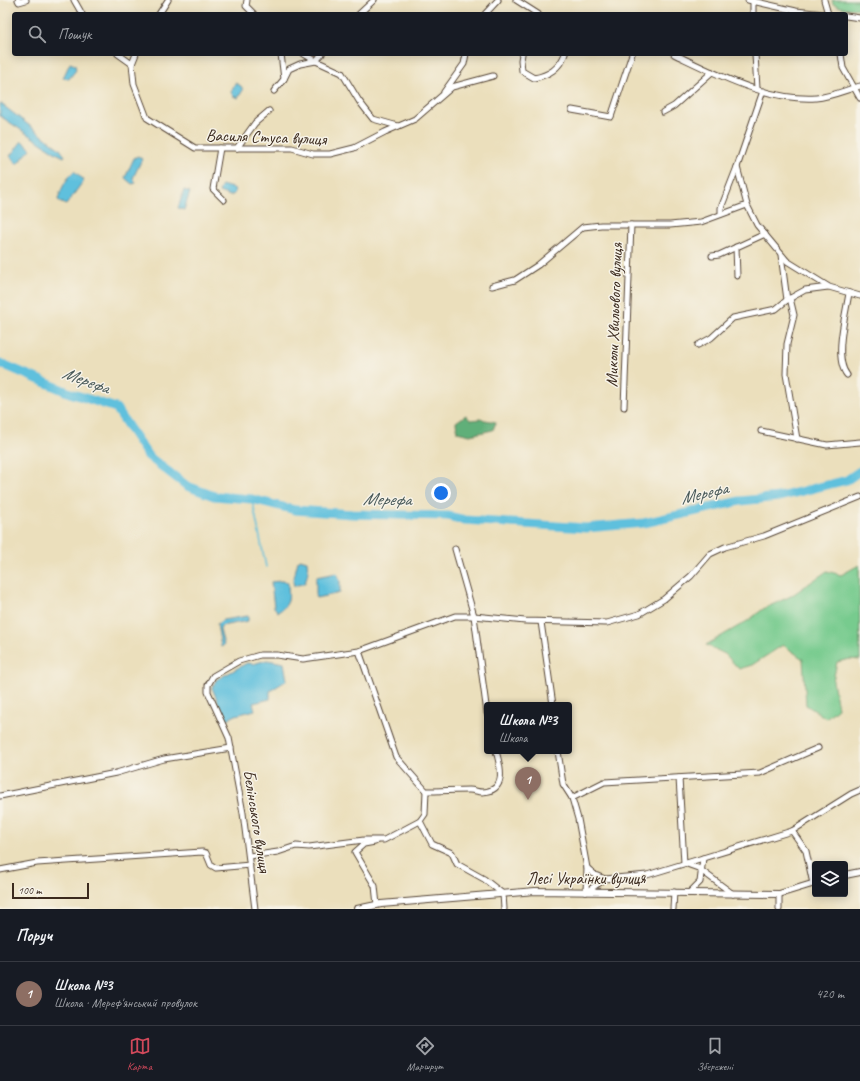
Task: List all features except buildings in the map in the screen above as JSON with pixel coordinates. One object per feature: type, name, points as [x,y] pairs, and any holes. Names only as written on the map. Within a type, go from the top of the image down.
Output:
[{"type":"street","points":[[18,0],[19,2],[26,0]]},
{"type":"street","points":[[74,0],[81,12]]},
{"type":"street","points":[[160,12],[168,0]]},
{"type":"street","points":[[247,0],[246,6],[252,12]]},
{"type":"street","points":[[361,12],[374,0]]},
{"type":"street","points":[[487,12],[498,0]]},
{"type":"street","points":[[516,0],[531,12]]},
{"type":"street","points":[[753,12],[751,0],[805,12]]},
{"type":"street","points":[[824,0],[827,12]]},
{"type":"street","points":[[848,16],[860,18]]},
{"type":"street","points":[[121,56],[132,64],[135,56]]},
{"type":"street","points":[[281,56],[284,79]]},
{"type":"street","points":[[307,56],[342,73],[359,101],[373,118],[398,126]]},
{"type":"street","points":[[274,91],[284,79],[289,69],[300,64],[316,61],[320,56]]},
{"type":"street","points":[[439,98],[464,64],[466,56]]},
{"type":"street","points":[[522,56],[522,71],[534,78],[547,75],[562,62],[564,56]]},
{"type":"street","points":[[572,110],[611,117],[631,56]]},
{"type":"street","points":[[678,56],[733,82],[776,95],[816,98],[860,86]]},
{"type":"street","points":[[755,56],[757,89]]},
{"type":"street","points":[[842,56],[843,68],[860,98]]},
{"type":"street","name":"Василя Стуса вулиця","points":[[132,64],[134,84],[146,118],[196,148],[292,148],[314,154],[330,154],[354,148],[415,119],[452,87],[493,76]]},
{"type":"street","points":[[663,112],[674,106],[712,72]]},
{"type":"street","points":[[721,214],[764,91]]},
{"type":"street","points":[[237,148],[255,123],[269,111]]},
{"type":"street","points":[[220,148],[213,189],[224,200]]},
{"type":"street","points":[[737,167],[747,205],[757,225],[787,261],[829,287],[860,296]]},
{"type":"street","points":[[492,286],[515,280],[538,265],[583,227],[601,225],[670,225],[702,222],[747,205]]},
{"type":"street","name":"Миколи Хвильового вулиця","points":[[624,407],[631,225]]},
{"type":"street","points":[[712,256],[719,255],[765,234]]},
{"type":"street","points":[[736,247],[737,276]]},
{"type":"street","points":[[781,254],[789,299],[794,316],[787,344],[786,374],[797,440]]},
{"type":"street","points":[[698,345],[711,338],[733,318],[776,309],[789,299],[805,290],[829,287]]},
{"type":"street","points":[[847,375],[842,369],[841,345],[849,293]]},
{"type":"street","points":[[761,431],[827,446],[860,442]]},
{"type":"street","name":"Белінського вулиця","points":[[255,909],[249,856],[229,738],[208,692],[208,686],[213,676],[239,661],[260,656],[277,654],[303,659],[359,651],[455,616],[474,616],[541,622],[607,623],[639,614],[664,599],[691,576],[710,554],[725,547],[764,536],[860,497]]},
{"type":"street","points":[[455,549],[474,616],[486,702]]},
{"type":"street","points":[[541,622],[553,702]]},
{"type":"street","points":[[359,651],[396,757],[426,791],[426,814],[420,821],[384,840],[364,844],[355,852],[375,886],[377,905]]},
{"type":"street","points":[[0,796],[116,773],[164,759],[231,748]]},
{"type":"street","points":[[572,798],[604,782],[760,774],[818,748]]},
{"type":"street","points":[[426,791],[470,790],[482,792],[493,789],[498,786],[501,776],[497,754]]},
{"type":"street","points":[[558,754],[562,784],[572,798],[587,868],[586,892]]},
{"type":"street","points":[[679,778],[684,863]]},
{"type":"street","points":[[587,868],[594,875],[605,879],[647,875],[792,831],[851,794],[860,790]]},
{"type":"street","points":[[420,821],[432,844],[452,853],[457,864],[484,879],[503,894],[504,909]]},
{"type":"street","points":[[792,831],[806,851],[812,876]]},
{"type":"street","points":[[249,856],[278,852],[296,846],[309,847],[364,840],[384,840]]},
{"type":"street","points":[[0,870],[37,863],[202,852],[206,853],[211,865],[216,868],[250,865]]},
{"type":"street","points":[[689,893],[700,882],[703,858]]},
{"type":"street","points":[[684,863],[702,871],[733,894]]},
{"type":"street","points":[[848,875],[860,872]]},
{"type":"street","points":[[586,892],[605,879]]},
{"type":"street","name":"Лесі Українки вулиця","points":[[357,909],[377,905],[535,891],[779,894],[812,885]]},
{"type":"street","points":[[673,909],[674,892]]},
{"type":"street","points":[[779,894],[779,909]]},
{"type":"green space","points":[[832,0],[860,0],[860,9],[843,8],[833,4]]},
{"type":"green space","points":[[466,415],[470,420],[480,419],[496,422],[493,430],[470,435],[457,432],[456,422]]},
{"type":"green space","points":[[859,565],[860,660],[850,659],[837,662],[833,681],[838,708],[826,718],[806,705],[803,659],[783,645],[752,665],[739,669],[725,654],[706,645],[749,620],[763,609],[791,596],[827,571],[841,575]]},
{"type":"water","points":[[70,63],[75,65],[76,70],[69,79],[63,78]]},
{"type":"water","points":[[235,83],[241,86],[243,90],[238,98],[233,96],[231,92]]},
{"type":"water","points":[[0,103],[60,149],[65,156],[64,157],[56,153],[0,116]]},
{"type":"water","points":[[22,141],[31,149],[17,164],[10,156]]},
{"type":"water","points":[[138,156],[142,159],[133,178],[136,183],[132,184],[125,178],[134,158]]},
{"type":"water","points":[[74,171],[84,180],[66,205],[58,200],[64,184]]},
{"type":"water","points":[[222,185],[235,189],[234,194],[230,196],[219,192]]},
{"type":"water","points":[[184,190],[190,192],[184,210],[178,208]]},
{"type":"water","points":[[300,559],[307,561],[308,572],[305,583],[294,586],[293,581],[298,561]]},
{"type":"water","points":[[337,573],[340,581],[340,593],[316,598],[316,577]]},
{"type":"water","points":[[271,582],[288,582],[289,596],[285,606],[278,612],[274,607]]},
{"type":"water","points":[[248,616],[248,621],[221,626],[220,630],[224,645],[221,647],[217,624],[223,620]]},
{"type":"water","points":[[267,660],[284,663],[287,680],[270,691],[270,699],[253,703],[255,710],[236,715],[226,720],[212,688],[216,680],[247,663],[253,664]]},
{"type":"waterway","name":"Мерефа","points":[[0,363],[70,393],[116,408],[148,456],[187,486],[214,496],[252,499],[295,510],[352,514],[448,516],[465,520],[586,528],[644,523],[740,501],[779,497],[847,480],[860,471]]},
{"type":"waterway","points":[[252,499],[266,567]]},
{"type":"place","name":"Школа №3","points":[[528,800]]}]
